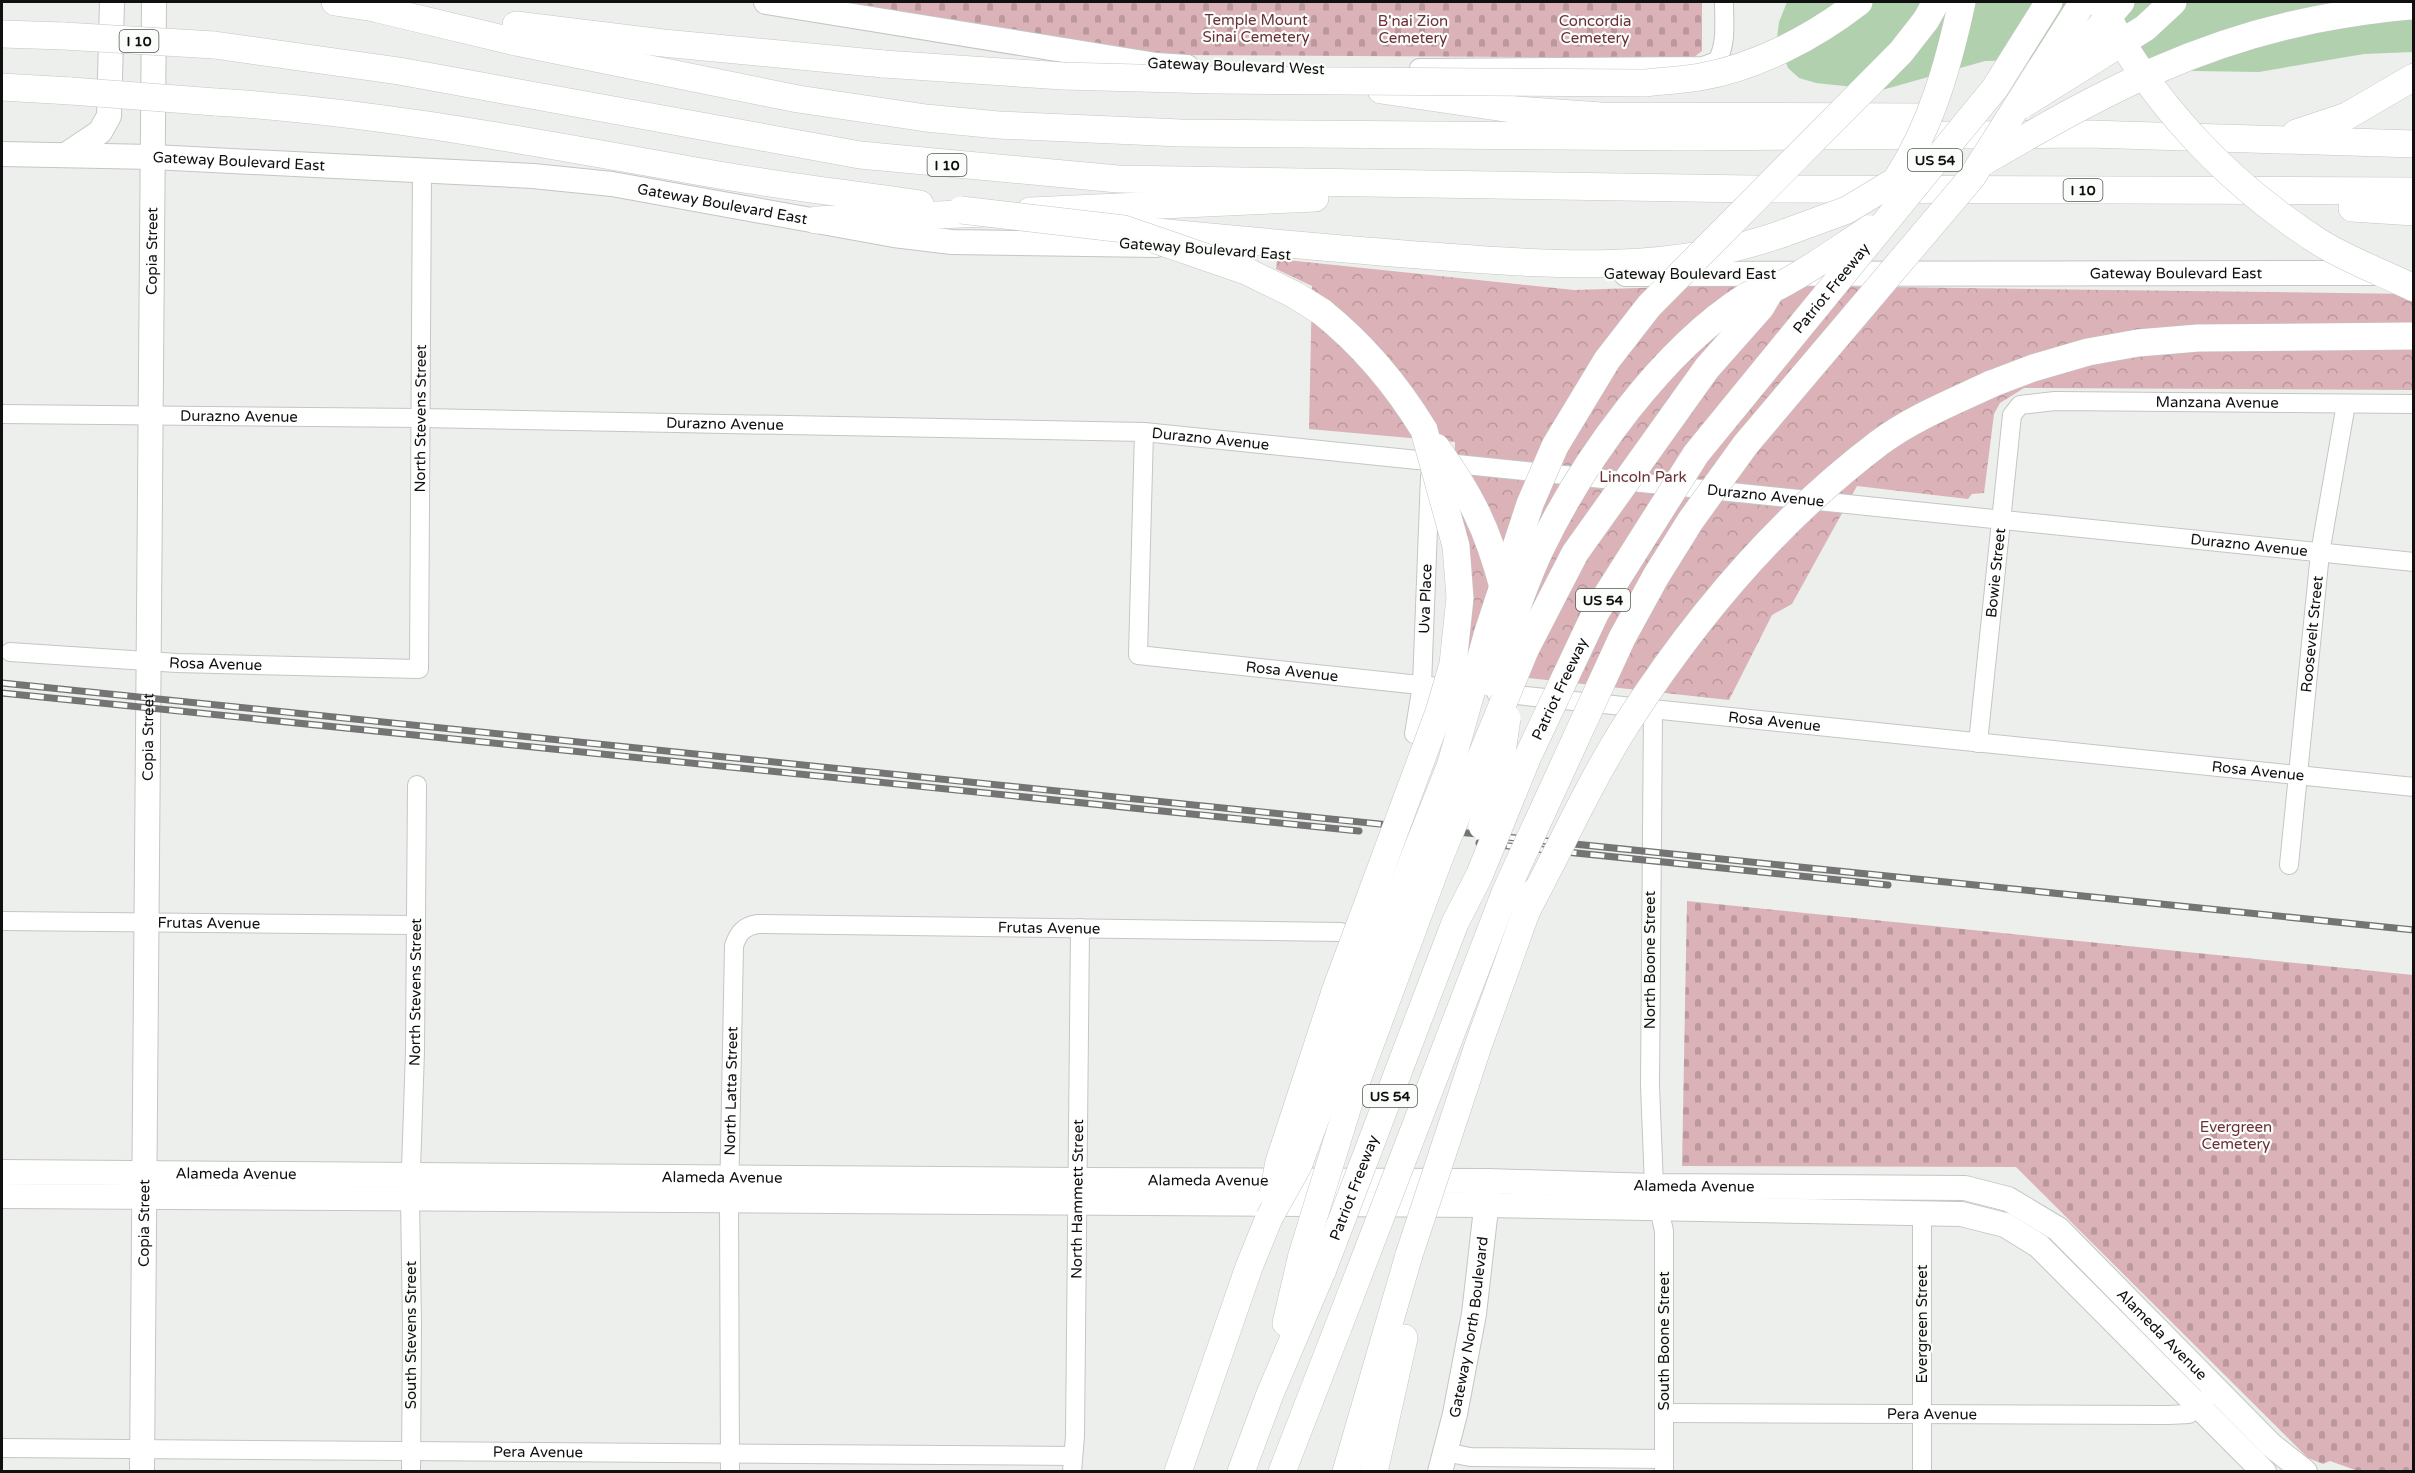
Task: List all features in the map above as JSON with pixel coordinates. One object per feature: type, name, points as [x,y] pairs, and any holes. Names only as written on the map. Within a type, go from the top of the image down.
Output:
[{"type":"highway","points":[[335,2],[663,43],[885,64],[1063,76],[1215,80],[1645,83],[1700,77],[1741,67],[1813,34],[1859,2]]},
{"type":"highway","points":[[1178,1472],[1249,1267],[1269,1218],[1298,1166],[1390,918],[1451,764],[1488,632],[1530,504],[1555,446],[1607,360],[1649,306],[1901,52],[1936,2]]},
{"type":"highway","points":[[1811,311],[1917,148],[1941,84],[1962,2]]},
{"type":"highway","name":"Patriot Freeway","points":[[1313,1262],[1455,923],[1479,876],[1528,756],[1596,612],[1696,454],[1995,88],[2049,2]]},
{"type":"highway","name":"US 54","points":[[1282,1472],[1505,893],[1628,628],[1656,576],[1691,520],[1746,444],[1972,177],[2083,2]]},
{"type":"highway","points":[[2100,2],[2114,31],[2160,98],[2208,155],[2267,206],[2321,243],[2414,288]]},
{"type":"highway","points":[[1972,177],[2121,2]]},
{"type":"highway","points":[[2,87],[306,108],[568,146],[715,174],[961,210],[1124,229],[1503,262],[1582,265],[1635,264],[1698,258],[1762,241],[1847,210],[2092,63],[2145,28],[2173,2]]},
{"type":"highway","points":[[1451,764],[1476,717],[1540,551],[1587,466],[1669,362],[1715,319],[1750,294],[1771,290],[1874,225],[2088,102],[2170,63],[2232,40],[2305,21],[2394,6],[2414,6]]},
{"type":"highway","points":[[378,9],[516,42],[798,99],[926,118],[1181,133],[1735,127],[2414,144]]},
{"type":"highway","name":"I 10","points":[[2,34],[214,45],[399,71],[796,145],[937,164],[1118,179],[1745,188],[2414,191]]},
{"type":"highway","points":[[1238,69],[1518,110],[1691,128]]},
{"type":"highway","points":[[2268,140],[2319,127],[2391,92],[2414,77]]},
{"type":"highway","points":[[816,220],[1278,199],[1497,198],[1601,186]]},
{"type":"highway","points":[[1745,188],[1825,202],[2339,207],[2414,212]]},
{"type":"highway","points":[[1124,229],[1246,271],[1274,284],[1322,312],[1370,356],[1410,408],[1460,480],[1476,508],[1494,553],[1507,601],[1510,655],[1508,710],[1501,759],[1455,923]]},
{"type":"highway","points":[[1242,1472],[1313,1262],[1351,1096],[1477,761],[1525,650],[1575,553],[1707,368],[1761,307],[1771,290]]},
{"type":"highway","points":[[1527,910],[1627,723],[1672,657],[1730,582],[1776,531],[1880,442],[1939,408],[2033,368],[2088,352],[2138,343],[2198,338],[2414,336]]},
{"type":"highway","points":[[1269,1218],[1279,1162],[1336,990],[1439,712],[1453,664],[1460,598],[1456,546],[1424,430]]},
{"type":"highway","points":[[1374,1472],[1417,1257],[1478,1046],[1579,764],[1588,713]]},
{"type":"highway","points":[[1346,1472],[1417,1257],[1564,864],[1591,807],[1601,771]]},
{"type":"main road","points":[[67,154],[100,132],[109,116],[112,2]]},
{"type":"main road","name":"Copia Street","points":[[143,1460],[154,2]]},
{"type":"main road","name":"Gateway Boulevard West","points":[[766,2],[1156,65],[1238,69]]},
{"type":"main road","name":"Gateway Boulevard East","points":[[2,154],[153,157],[422,169],[582,180],[952,242],[1146,244],[1435,267],[1574,273],[2414,273]]},
{"type":"main road","name":"Alameda Avenue","points":[[2,1172],[144,1185],[1078,1192],[1661,1210],[1961,1214],[1991,1220],[2030,1239],[2264,1472]]},
{"type":"main road","name":"Alameda Avenue","points":[[1078,1192],[1488,1181],[1654,1186],[1951,1187],[2008,1199],[2058,1229],[2271,1445],[2305,1472]]},
{"type":"main road","name":"Gateway North Boulevard","points":[[1442,1462],[1474,1314],[1488,1205],[1488,1181]]},
{"type":"main road","name":"Alameda Avenue","points":[[2,1196],[144,1185]]},
{"type":"street","name":"Gateway Boulevard West","points":[[1238,69],[1692,68],[1717,61],[1720,56],[1724,35],[1724,2]]},
{"type":"street","name":"North Stevens Street","points":[[419,669],[422,169]]},
{"type":"street","name":"Manzana Avenue","points":[[2020,405],[2055,401],[2414,404]]},
{"type":"street","name":"Roosevelt Street","points":[[2289,866],[2320,553],[2346,404]]},
{"type":"street","name":"Bowie Street","points":[[1978,743],[2012,415],[2020,405]]},
{"type":"street","name":"Durazno Avenue","points":[[2,414],[422,417],[1144,432],[2414,562]]},
{"type":"street","name":"Rosa Avenue","points":[[1144,432],[1138,655],[2414,787]]},
{"type":"street","name":"Uva Place","points":[[1414,734],[1422,685],[1431,461]]},
{"type":"street","name":"Rosa Avenue","points":[[10,652],[282,667],[419,669]]},
{"type":"street","name":"North Boone Street","points":[[1653,710],[1650,1086],[1654,1186],[1661,1210]]},
{"type":"street","name":"North Stevens Street","points":[[410,1187],[417,785]]},
{"type":"street","name":"Frutas Avenue","points":[[2,921],[416,925]]},
{"type":"street","name":"Frutas Avenue","points":[[758,924],[1341,932]]},
{"type":"street","name":"North Latta Street","points":[[730,1472],[730,1189],[734,946],[738,934],[758,924]]},
{"type":"street","name":"North Hammett Street","points":[[1072,1464],[1078,1192],[1080,928]]},
{"type":"street","name":"South Stevens Street","points":[[410,1187],[411,1472]]},
{"type":"street","name":"South Boone Street","points":[[1661,1210],[1664,1231],[1664,1465]]},
{"type":"street","name":"Evergreen Street","points":[[1922,1213],[1922,1472]]},
{"type":"street","points":[[2198,1407],[2216,1389]]},
{"type":"street","name":"Pera Avenue","points":[[1664,1413],[2169,1414],[2189,1413],[2198,1407]]},
{"type":"street","name":"Pera Avenue","points":[[2,1448],[143,1460],[411,1451],[730,1453],[1072,1464]]},
{"type":"street","points":[[1442,1462],[1470,1457],[1664,1465]]},
{"type":"green space","points":[[845,2],[1702,2],[1702,51],[1693,58],[1166,55]]},
{"type":"green space","name":"Lincoln Park","points":[[1277,259],[1574,290],[1733,285],[2413,294],[2413,390],[2024,388],[2000,403],[1994,414],[1984,493],[1972,494],[1968,499],[1857,486],[1792,604],[1772,615],[1729,700],[1447,669],[1452,607],[1455,442],[1309,429],[1312,286],[1276,269]]},
{"type":"green space","name":"Evergreen Cemetery","points":[[1687,901],[2413,975],[2413,1471],[2358,1471],[2330,1461],[2323,1464],[2308,1458],[2016,1167],[1682,1166]]},
{"type":"shaded area","points":[[1787,2],[2413,2],[2413,52],[2364,54],[2259,72],[2195,71],[2116,57],[1985,61],[1882,90],[1816,83],[1799,78],[1788,68],[1777,38],[1779,22]]},
{"type":"railway","points":[[2,683],[2414,930]]},
{"type":"railway","points":[[2,693],[1359,831]]},
{"type":"railway","points":[[1479,843],[1888,885]]},
{"type":"park label","name":"Temple Mount Sinai Cemetery","points":[[1256,28]]},
{"type":"park label","name":"B'nai Zion Cemetery","points":[[1413,30]]},
{"type":"park label","name":"Concordia Cemetery","points":[[1595,30]]}]
